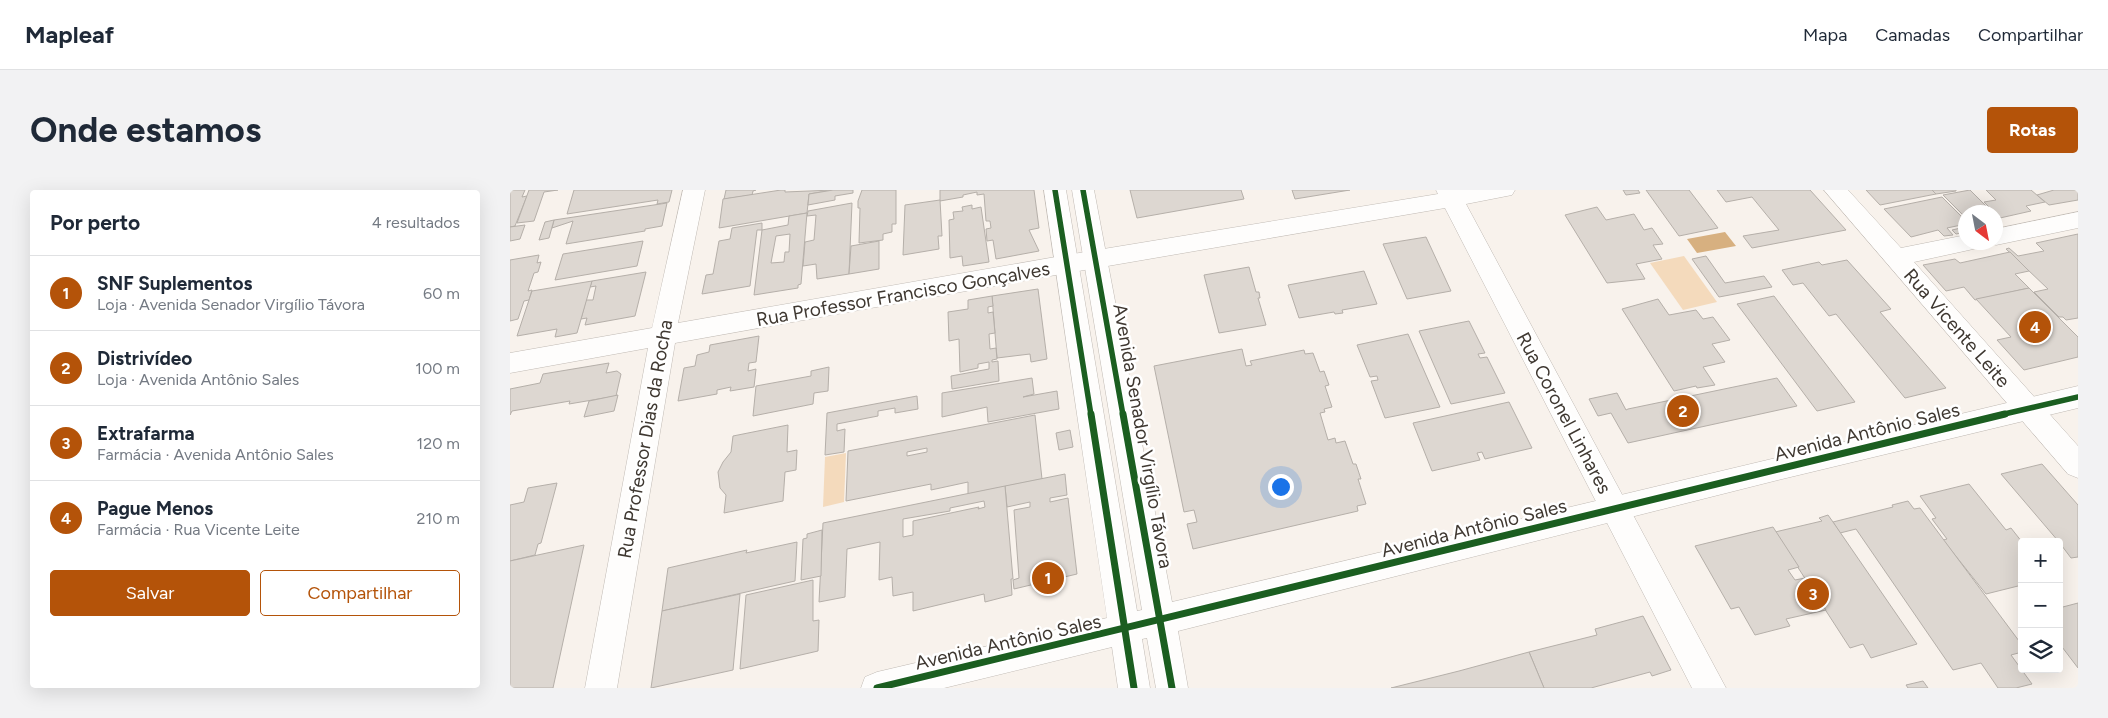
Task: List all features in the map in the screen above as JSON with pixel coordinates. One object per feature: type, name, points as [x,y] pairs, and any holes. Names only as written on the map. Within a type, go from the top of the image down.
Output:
[{"type":"street","name":"Rua Professor Dias da Rocha","points":[[601,688],[663,337],[694,190]]},
{"type":"street","points":[[1055,190],[1134,688]]},
{"type":"street","name":"Avenida Senador Virgílio Távora","points":[[1083,190],[1172,688]]},
{"type":"street","name":"Rua Professor Francisco Gonçalves","points":[[510,363],[1450,195],[1504,190]]},
{"type":"street","name":"Rua Vicente Leite","points":[[1835,190],[1896,257],[2026,409],[2078,466]]},
{"type":"street","name":"Rua Coronel Linhares","points":[[1450,195],[1710,688]]},
{"type":"street","points":[[2003,236],[2078,220]]},
{"type":"street","points":[[1896,257],[1958,244]]},
{"type":"street","name":"Avenida Antônio Sales","points":[[877,688],[2078,397]]},
{"type":"shaded area","points":[[1725,232],[1736,246],[1697,253],[1687,239]]},
{"type":"shaded area","points":[[1684,256],[1717,302],[1683,310],[1650,263]]},
{"type":"shaded area","points":[[846,453],[844,502],[823,507],[825,457]]},
{"type":"building","points":[[510,190],[525,190],[522,197],[527,196],[515,226],[510,227]]},
{"type":"building","points":[[529,190],[558,190],[544,192],[534,221],[517,223]]},
{"type":"building","points":[[574,190],[672,190],[669,202],[657,204],[658,200],[567,214]]},
{"type":"building","points":[[726,190],[756,190],[753,191],[752,195],[724,199]]},
{"type":"building","points":[[785,190],[785,192],[833,190],[809,194],[807,213],[719,228],[723,199]]},
{"type":"building","points":[[833,190],[853,190],[853,193],[835,196],[835,200],[808,205],[809,194]]},
{"type":"building","points":[[862,190],[896,190],[896,224],[892,224],[892,232],[883,234],[883,240],[859,243],[860,208],[858,208],[858,201]]},
{"type":"building","points":[[940,190],[1034,190],[1039,228],[1029,230],[1039,251],[996,259],[993,240],[987,241],[986,229],[991,228],[990,221],[986,221],[984,194],[977,195],[977,192],[963,195],[963,197],[940,201]]},
{"type":"building","points":[[1130,190],[1241,190],[1244,199],[1137,218]]},
{"type":"building","points":[[1292,190],[1350,190],[1295,199]]},
{"type":"building","points":[[1623,190],[1638,190],[1640,193],[1626,195]]},
{"type":"building","points":[[1646,190],[1689,190],[1718,228],[1679,236]]},
{"type":"building","points":[[1717,190],[1810,190],[1846,230],[1752,248],[1743,236],[1779,230],[1752,197],[1726,202]]},
{"type":"building","points":[[1866,190],[1932,190],[1936,194],[1880,205]]},
{"type":"building","points":[[1932,190],[1956,190],[1956,191],[1936,194]]},
{"type":"building","points":[[1970,190],[1985,205],[1958,205],[1958,210],[1943,195]]},
{"type":"building","points":[[1986,190],[2031,190],[2045,202],[2026,206],[2031,211],[2003,217],[2003,205],[1987,205],[1984,202],[1996,200]]},
{"type":"building","points":[[2054,190],[2078,190],[2078,200],[2049,205],[2037,195]]},
{"type":"building","points":[[1942,197],[1958,213],[1958,226],[1947,228],[1953,235],[1944,236],[1938,230],[1911,237],[1884,209]]},
{"type":"building","points":[[940,200],[942,236],[938,236],[939,249],[903,255],[905,205]]},
{"type":"building","points":[[667,203],[662,226],[645,229],[645,231],[566,244],[573,221],[552,228],[554,220]]},
{"type":"building","points":[[852,203],[849,274],[817,279],[816,264],[803,266],[805,242],[814,240],[816,215],[807,216],[808,211]]},
{"type":"building","points":[[972,205],[972,209],[981,207],[989,262],[963,266],[962,256],[950,258],[949,220],[954,219],[953,212],[963,211],[962,207]]},
{"type":"building","points":[[1597,207],[1606,220],[1634,214],[1644,230],[1652,228],[1663,244],[1653,245],[1662,259],[1636,264],[1645,279],[1607,283],[1565,215]]},
{"type":"building","points":[[807,213],[801,284],[798,285],[798,288],[754,295],[762,230],[788,225],[789,216]],"holes":[[[790,234],[789,252],[785,252],[784,262],[771,263],[776,236]]]},
{"type":"building","points":[[554,220],[549,238],[539,240],[545,222]]},
{"type":"building","points":[[762,223],[762,230],[757,230],[750,286],[702,294],[706,275],[713,274],[719,241],[730,239],[732,228]]},
{"type":"building","points":[[525,225],[520,239],[510,241],[510,227]]},
{"type":"building","points":[[1958,229],[1958,234],[1956,234],[1952,230]]},
{"type":"building","points":[[2078,234],[2078,318],[2066,320],[2063,317],[2059,317],[2034,292],[2048,289],[2006,249],[2009,248],[2018,256],[2044,251],[2036,243]]},
{"type":"building","points":[[1426,237],[1451,291],[1407,299],[1383,244]]},
{"type":"building","points":[[643,241],[637,266],[555,280],[563,254]]},
{"type":"building","points":[[879,241],[879,269],[849,274],[851,246]]},
{"type":"building","points":[[2010,252],[2029,271],[2015,274],[2029,288],[1975,300],[1964,287],[1946,291],[1923,265],[1955,259],[1960,263]]},
{"type":"building","points":[[539,255],[537,263],[541,262],[538,272],[534,273],[528,291],[532,290],[529,300],[524,301],[518,319],[510,321],[510,260]]},
{"type":"building","points":[[1706,256],[1725,283],[1764,276],[1772,287],[1719,297],[1692,259]]},
{"type":"building","points":[[1847,260],[1891,309],[1880,312],[1946,388],[1905,398],[1836,314],[1829,316],[1803,283],[1793,285],[1782,270],[1819,262],[1822,265]]},
{"type":"building","points":[[1249,267],[1256,292],[1259,292],[1260,298],[1258,298],[1266,325],[1219,333],[1204,275]]},
{"type":"building","points":[[1364,271],[1377,304],[1342,310],[1343,313],[1335,314],[1334,312],[1299,318],[1288,285]]},
{"type":"building","points":[[646,272],[635,316],[585,325],[587,318],[581,319],[586,300],[593,300],[596,286],[590,287],[592,281]]},
{"type":"building","points":[[592,281],[577,333],[555,337],[557,329],[517,336],[532,291]]},
{"type":"building","points":[[2029,288],[2078,337],[2078,357],[2024,370],[1997,340],[2011,337],[1976,299]]},
{"type":"building","points":[[1038,289],[1047,359],[1031,362],[1030,354],[997,358],[992,296]]},
{"type":"building","points":[[992,296],[993,306],[988,307],[988,313],[993,312],[995,333],[989,334],[990,349],[996,348],[997,359],[992,360],[992,362],[998,361],[999,381],[952,389],[951,376],[989,369],[989,362],[978,364],[978,368],[960,372],[959,339],[949,341],[948,312],[968,309],[968,300]]},
{"type":"building","points":[[1774,296],[1855,402],[1817,411],[1737,304]]},
{"type":"building","points":[[1658,299],[1669,315],[1696,310],[1703,319],[1713,317],[1730,340],[1712,344],[1725,362],[1703,367],[1715,385],[1697,388],[1696,386],[1674,391],[1622,309]]},
{"type":"building","points":[[1469,321],[1485,353],[1478,354],[1480,358],[1487,357],[1505,393],[1451,404],[1419,331]]},
{"type":"building","points":[[1408,334],[1440,407],[1385,418],[1371,381],[1378,380],[1377,376],[1370,377],[1357,345]]},
{"type":"building","points":[[759,336],[756,362],[749,363],[748,371],[756,369],[754,387],[730,391],[731,387],[717,390],[717,394],[678,401],[684,368],[695,366],[697,355],[709,352],[710,345]]},
{"type":"building","points":[[1242,349],[1246,366],[1252,365],[1250,361],[1304,350],[1305,354],[1313,353],[1320,372],[1324,371],[1329,385],[1325,386],[1332,407],[1324,409],[1325,412],[1320,413],[1328,440],[1335,438],[1336,443],[1345,441],[1353,464],[1356,464],[1361,479],[1358,479],[1366,504],[1357,506],[1358,511],[1193,549],[1187,524],[1197,522],[1194,510],[1184,512],[1154,366]]},
{"type":"building","points":[[609,363],[606,373],[617,371],[621,374],[616,396],[569,404],[570,401],[512,411],[510,415],[510,389],[540,383],[543,374]]},
{"type":"building","points":[[829,367],[828,391],[814,393],[813,404],[753,416],[756,386],[811,376],[811,371]]},
{"type":"building","points":[[1032,378],[1034,394],[1023,397],[1057,391],[1059,409],[988,422],[987,407],[942,417],[942,393]]},
{"type":"building","points":[[1777,378],[1797,406],[1628,443],[1611,413],[1598,416],[1589,399],[1617,393],[1626,410]]},
{"type":"building","points":[[618,395],[614,411],[584,417],[589,401]]},
{"type":"building","points":[[917,396],[918,409],[895,413],[895,408],[878,411],[878,416],[837,424],[837,431],[845,429],[844,452],[825,455],[827,413]]},
{"type":"building","points":[[1509,402],[1532,448],[1485,459],[1482,452],[1477,453],[1480,460],[1432,471],[1413,423]]},
{"type":"building","points":[[1035,415],[1042,479],[968,494],[968,482],[931,490],[931,484],[846,501],[848,451]],"holes":[[[927,448],[927,452],[907,456],[907,452]]]},
{"type":"building","points":[[788,425],[787,452],[797,450],[796,470],[785,472],[783,501],[724,513],[726,495],[720,488],[718,472],[731,452],[733,436]]},
{"type":"building","points":[[1070,430],[1073,447],[1059,450],[1056,433]]},
{"type":"building","points":[[2042,464],[2078,505],[2078,557],[2071,558],[2063,547],[2063,538],[2056,538],[2001,474]]},
{"type":"building","points":[[1065,474],[1067,495],[1050,498],[1050,502],[1068,498],[1077,574],[1014,589],[1013,580],[1019,578],[1014,510],[1030,507],[1030,502],[1007,507],[1005,486]]},
{"type":"building","points":[[557,483],[541,543],[538,544],[535,555],[510,561],[510,505],[524,502],[528,488]]},
{"type":"building","points":[[1969,484],[2006,530],[2011,528],[2019,538],[2018,586],[1986,594],[1943,540],[1947,539],[1932,519],[1936,518],[1920,496]]},
{"type":"building","points":[[1005,486],[1013,579],[1011,579],[1012,595],[985,602],[984,594],[913,611],[913,592],[893,596],[892,577],[879,580],[880,542],[847,549],[845,597],[819,602],[823,523]],"holes":[[[984,501],[985,507],[913,521],[913,535],[903,537],[903,519],[950,511],[950,508]]]},
{"type":"building","points":[[1908,501],[1914,509],[1920,508],[2018,640],[2018,653],[2011,655],[2018,665],[2018,673],[2024,673],[2032,684],[2016,688],[1998,688],[1981,663],[1953,670],[1856,529],[1840,533],[1833,522],[1893,507],[1892,505]]},
{"type":"building","points":[[1828,515],[1917,644],[1871,658],[1863,644],[1850,648],[1775,532],[1822,521],[1819,518]]},
{"type":"building","points":[[1773,527],[1799,567],[1788,570],[1795,580],[1805,578],[1826,610],[1786,619],[1790,626],[1755,635],[1739,607],[1731,609],[1695,546]]},
{"type":"building","points":[[822,530],[821,576],[801,580],[803,539],[807,538],[807,534]]},
{"type":"building","points":[[797,542],[795,581],[662,611],[668,568],[747,550],[746,553]]},
{"type":"building","points":[[584,545],[553,688],[510,688],[510,561]]},
{"type":"building","points":[[813,580],[813,621],[819,620],[818,651],[740,669],[746,595]]},
{"type":"building","points":[[740,594],[733,670],[651,688],[662,611]]},
{"type":"building","points":[[2078,603],[2078,668],[2063,648],[2063,607]]},
{"type":"building","points":[[1643,616],[1671,670],[1652,676],[1650,672],[1591,688],[1544,688],[1529,652],[1597,635],[1595,629]]},
{"type":"building","points":[[1529,652],[1544,688],[1391,688],[1459,671]]},
{"type":"building","points":[[1923,681],[1928,688],[1908,688],[1906,685]]},
{"type":"cycle path","points":[[1055,190],[1134,688]]},
{"type":"cycle path","points":[[1083,190],[1172,688]]},
{"type":"cycle path","points":[[877,688],[1778,468],[2078,397]]},
{"type":"place","name":"Pague Menos","points":[[2035,327]]},
{"type":"place","name":"Distrivídeo","points":[[1683,411]]},
{"type":"place","name":"SNF Suplementos","points":[[1048,578]]},
{"type":"place","name":"Extrafarma","points":[[1813,594]]}]
